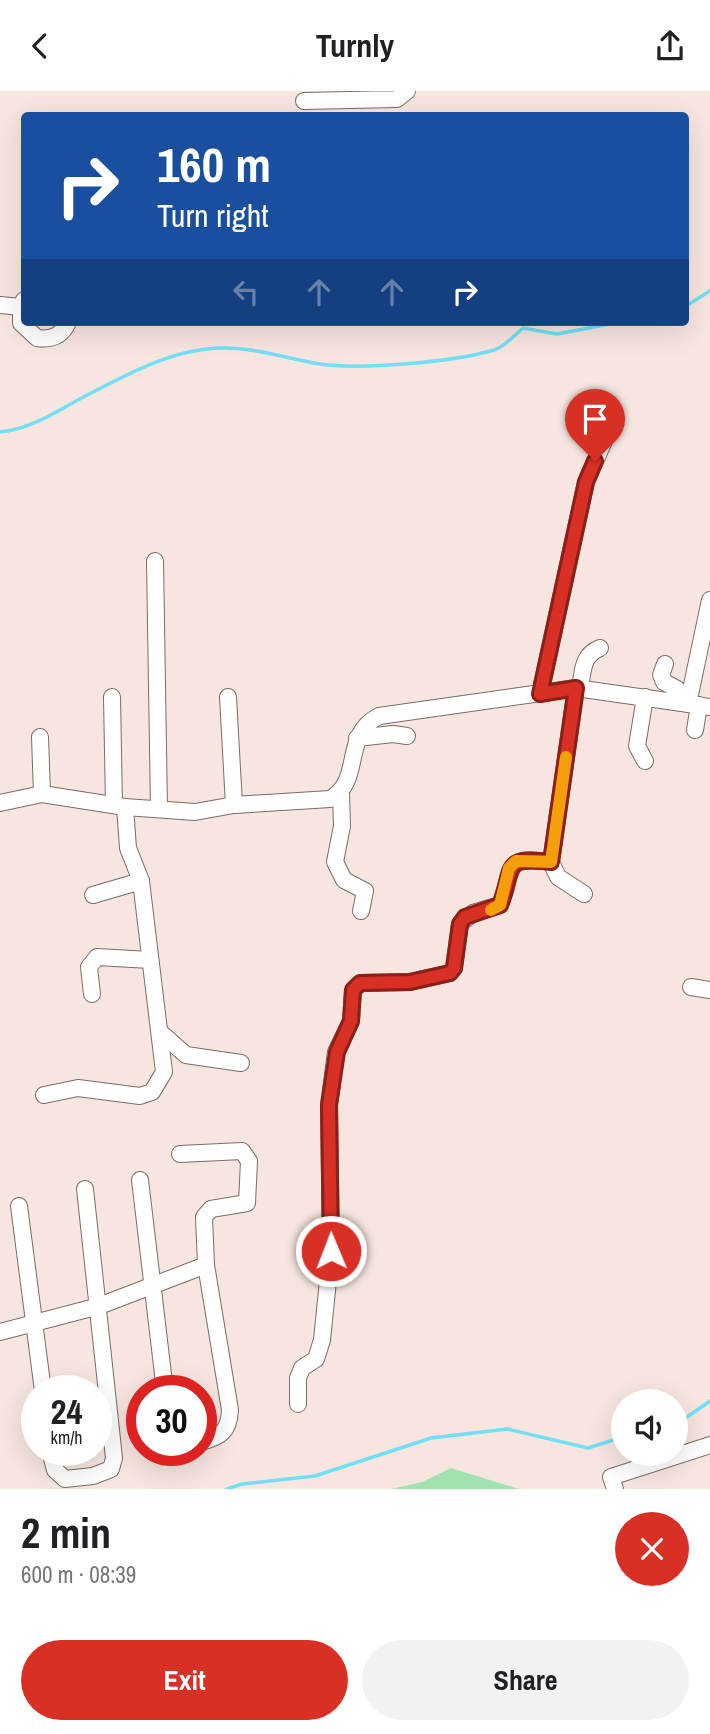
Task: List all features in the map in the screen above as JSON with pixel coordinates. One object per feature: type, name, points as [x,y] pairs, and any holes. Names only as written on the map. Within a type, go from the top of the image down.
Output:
[{"type":"street","points":[[304,101],[397,99],[407,91]]},
{"type":"street","points":[[0,305],[21,304]]},
{"type":"street","points":[[24,326],[37,338],[60,334],[65,326]]},
{"type":"street","points":[[540,694],[586,482],[604,441]]},
{"type":"street","points":[[155,561],[159,809]]},
{"type":"street","points":[[695,730],[694,705],[710,600]]},
{"type":"street","points":[[584,894],[558,877],[551,862],[578,688],[586,659],[591,652],[600,648]]},
{"type":"street","points":[[665,664],[661,675],[664,681],[694,705]]},
{"type":"street","points":[[361,911],[365,891],[344,880],[335,862],[342,827],[341,793],[347,780],[357,738],[366,723],[379,716],[578,688],[694,705]]},
{"type":"street","points":[[44,1095],[78,1088],[140,1096],[152,1092],[164,1072],[141,881],[128,848],[120,806],[111,697]]},
{"type":"street","points":[[228,697],[234,805]]},
{"type":"street","points":[[645,697],[637,746],[645,761]]},
{"type":"street","points":[[357,738],[393,734],[407,736]]},
{"type":"street","points":[[40,737],[42,794]]},
{"type":"street","points":[[0,803],[42,794],[120,806],[195,812],[234,805],[330,799],[341,793]]},
{"type":"street","points":[[298,1404],[298,1378],[302,1368],[316,1359],[324,1330],[331,1251],[329,1105],[337,1052],[351,1021],[353,990],[360,983],[410,982],[450,973],[454,968],[460,924],[472,913],[500,905],[509,868],[516,861],[526,859],[551,862]]},
{"type":"street","points":[[93,895],[141,881]]},
{"type":"street","points":[[92,994],[89,967],[97,957],[150,960]]},
{"type":"street","points":[[691,987],[710,990]]},
{"type":"street","points":[[160,1031],[166,1041],[186,1055],[241,1063]]},
{"type":"street","points":[[180,1154],[242,1151],[249,1161],[247,1203],[211,1209],[204,1217],[206,1265],[230,1410],[225,1431],[217,1437]]},
{"type":"street","points":[[140,1180],[162,1375]]},
{"type":"street","points":[[85,1189],[107,1375]]},
{"type":"street","points":[[19,1206],[41,1375]]},
{"type":"street","points":[[0,1332],[99,1306],[206,1265]]},
{"type":"street","points":[[112,1424],[112,1460]]},
{"type":"street","points":[[615,1489],[611,1476],[710,1445]]},
{"type":"street","points":[[54,1466],[55,1471],[65,1479],[93,1476],[111,1469],[111,1466]]},
{"type":"green space","points":[[451,1468],[519,1489],[391,1489],[422,1482]]},
{"type":"waterway","points":[[689,304],[710,291]]},
{"type":"waterway","points":[[0,432],[21,428],[40,420],[112,382],[183,353],[221,348],[246,349],[338,366],[407,364],[494,350],[523,328],[557,334],[599,326]]},
{"type":"waterway","points":[[688,1416],[710,1401]]},
{"type":"waterway","points":[[227,1489],[242,1484],[315,1476],[431,1438],[507,1429],[588,1448],[611,1441]]},
{"type":"slow traffic","points":[[491,910],[500,905],[509,868],[516,861],[526,859],[551,862],[566,757]]},
{"type":"route","points":[[331,1251],[329,1105],[337,1052],[351,1021],[353,990],[360,983],[410,982],[450,973],[454,968],[460,924],[472,913],[492,910],[500,905],[509,868],[516,861],[526,859],[551,862],[576,688],[540,694],[586,482],[595,461]]}]
